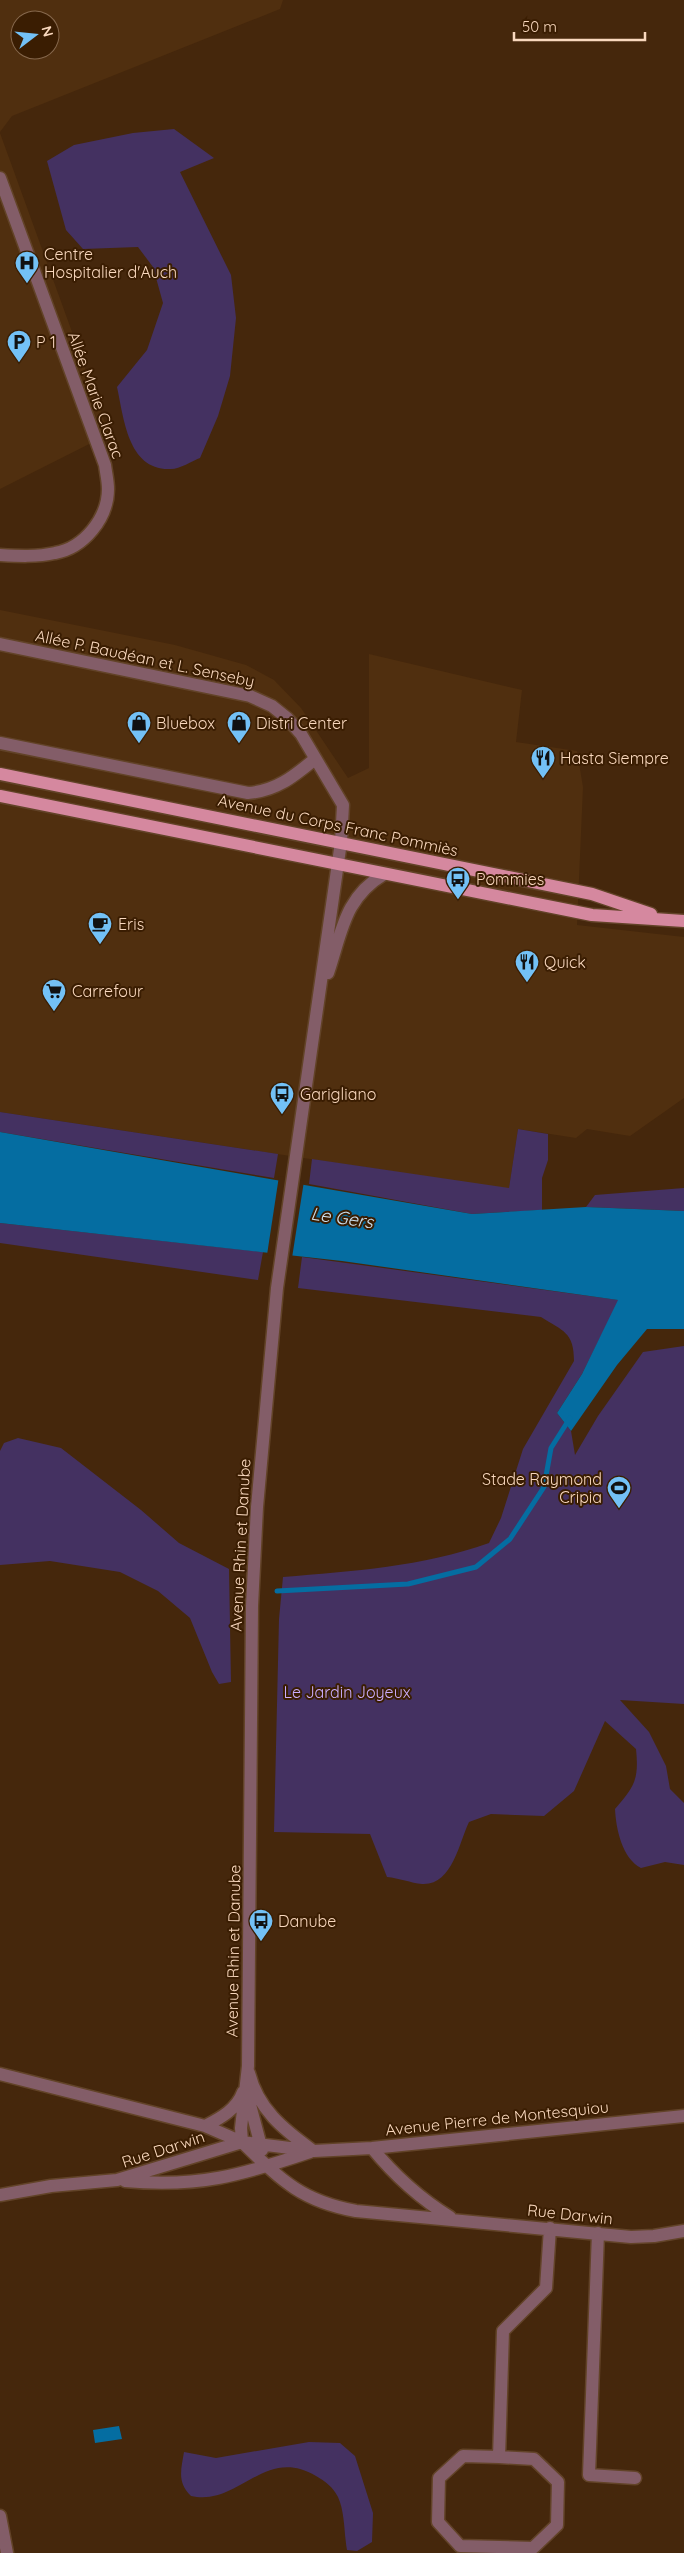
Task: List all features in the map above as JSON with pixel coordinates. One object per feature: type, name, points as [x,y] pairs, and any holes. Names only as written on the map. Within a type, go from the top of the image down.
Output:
[{"type":"main road","name":"Avenue du Corps Franc Pommiès","points":[[0,774],[592,894],[668,919]]},
{"type":"main road","name":"Avenue du Corps Franc Pommiès","points":[[0,796],[592,915],[684,921]]},
{"type":"street","name":"Allée Marie Clarac","points":[[0,178],[105,465],[108,488],[105,505],[99,520],[89,535],[74,546],[57,553],[36,556],[0,556]]},
{"type":"street","name":"Allée P. Baudéan et L. Senseby","points":[[0,644],[250,696],[272,706],[287,718],[300,734],[343,804],[341,842]]},
{"type":"street","points":[[0,743],[248,793],[275,788],[287,782],[315,760]]},
{"type":"street","name":"Avenue Rhin et Danube","points":[[242,2142],[248,2066],[252,1606],[257,1506],[277,1288],[341,842]]},
{"type":"street","name":"Avenue Rhin et Danube","points":[[317,1009],[348,913],[360,891],[384,874]]},
{"type":"street","points":[[248,2066],[252,2085],[272,2118],[286,2131],[314,2151]]},
{"type":"street","name":"Avenue Pierre de Montesquiou","points":[[0,2074],[205,2126],[242,2142],[314,2151],[372,2148],[684,2116]]},
{"type":"street","points":[[205,2126],[223,2117],[241,2098],[245,2087]]},
{"type":"street","name":"Avenue Rhin et Danube","points":[[245,2087],[260,2144]]},
{"type":"street","name":"Rue Darwin","points":[[117,2180],[242,2142],[267,2167],[303,2195],[330,2206],[356,2211],[631,2237],[682,2233]]},
{"type":"street","points":[[260,2144],[267,2167]]},
{"type":"street","name":"Rue Darwin","points":[[372,2148],[424,2202],[452,2219]]},
{"type":"street","name":"Avenue Pierre de Montesquiou","points":[[267,2167],[314,2151]]},
{"type":"street","name":"Rue Darwin","points":[[0,2195],[51,2186],[117,2180],[156,2184],[201,2183],[267,2167]]},
{"type":"street","points":[[500,2457],[503,2331],[546,2288],[550,2228]]},
{"type":"street","points":[[598,2233],[589,2476],[635,2478]]},
{"type":"street","points":[[463,2456],[500,2457],[534,2458],[558,2482],[557,2525],[533,2548],[460,2546],[438,2522],[439,2478],[463,2456]]},
{"type":"street","points":[[0,2516],[7,2553]]},
{"type":"shaded area","points":[[0,0],[283,0],[280,9],[12,116],[0,132]]},
{"type":"shaded area","name":"Centre Hospitalier d'Auch","points":[[0,133],[109,434],[0,489]]},
{"type":"shaded area","points":[[0,610],[175,645],[246,665],[274,680],[301,708],[348,778],[369,768],[369,654],[522,690],[516,742],[577,751],[583,787],[577,925],[684,937],[684,1098],[630,1136],[587,1129],[576,1138],[518,1129],[509,1189],[0,1112]]},
{"type":"green space","points":[[174,129],[214,158],[180,172],[231,275],[236,318],[230,376],[218,416],[200,458],[171,469],[157,467],[145,462],[137,452],[126,428],[117,387],[147,350],[163,303],[153,267],[138,247],[83,249],[66,230],[47,161],[74,145],[133,133]]},
{"type":"green space","points":[[0,1112],[278,1154],[274,1178],[0,1132]]},
{"type":"green space","points":[[518,1129],[548,1134],[548,1160],[542,1178],[542,1210],[472,1214],[309,1184],[312,1159],[509,1188]]},
{"type":"green space","points":[[684,1188],[684,1211],[586,1207],[595,1195]]},
{"type":"green space","points":[[0,1223],[263,1252],[258,1280],[0,1243]]},
{"type":"green space","name":"Le Jardin Joyeux","points":[[302,1257],[619,1300],[582,1374],[557,1413],[571,1431],[575,1455],[598,1416],[643,1352],[684,1346],[684,1704],[620,1700],[649,1732],[666,1766],[670,1789],[684,1803],[684,1865],[665,1862],[641,1868],[634,1863],[625,1850],[619,1834],[615,1809],[634,1782],[637,1768],[636,1749],[605,1721],[574,1791],[544,1816],[491,1814],[469,1822],[453,1862],[441,1878],[432,1883],[414,1883],[387,1877],[370,1834],[274,1832],[279,1619],[283,1577],[413,1563],[438,1558],[489,1543],[501,1518],[523,1449],[574,1361],[572,1344],[566,1333],[541,1317],[298,1288]]},
{"type":"green space","points":[[18,1438],[61,1448],[141,1510],[179,1543],[229,1569],[231,1682],[219,1684],[212,1672],[190,1618],[158,1591],[120,1572],[50,1561],[0,1565],[0,1451],[4,1443]]},
{"type":"green space","points":[[309,2442],[340,2443],[355,2456],[373,2513],[372,2542],[357,2551],[347,2550],[342,2509],[334,2490],[316,2476],[298,2468],[281,2468],[266,2472],[223,2493],[208,2497],[191,2496],[182,2481],[181,2470],[184,2452],[216,2458]]},
{"type":"water","name":"Le Gers","points":[[0,1132],[472,1214],[586,1207],[684,1211],[684,1329],[647,1329],[617,1365],[571,1431],[557,1413],[582,1374],[618,1300],[342,1261],[0,1223]]},
{"type":"water","points":[[119,2426],[122,2439],[95,2443],[93,2430]]},
{"type":"pier","points":[[279,1176],[304,1181],[292,1258],[267,1255]]},
{"type":"waterway","points":[[277,1591],[408,1584],[476,1567],[510,1539],[544,1487],[551,1448],[570,1418]]},
{"type":"place","name":"Centre Hospitalier d'Auch","points":[[27,284]]},
{"type":"place","name":"P 1","points":[[19,363]]},
{"type":"place","name":"Bluebox","points":[[139,744]]},
{"type":"place","name":"Distri Center","points":[[239,744]]},
{"type":"place","name":"Hasta Siempre","points":[[543,779]]},
{"type":"place","name":"Pommies","points":[[458,900]]},
{"type":"place","name":"Eris","points":[[100,945]]},
{"type":"place","name":"Quick","points":[[527,983]]},
{"type":"place","name":"Carrefour","points":[[54,1012]]},
{"type":"place","name":"Garigliano","points":[[282,1115]]},
{"type":"place","name":"Stade Raymond Cripia","points":[[619,1509]]},
{"type":"place","name":"Danube","points":[[261,1942]]}]
